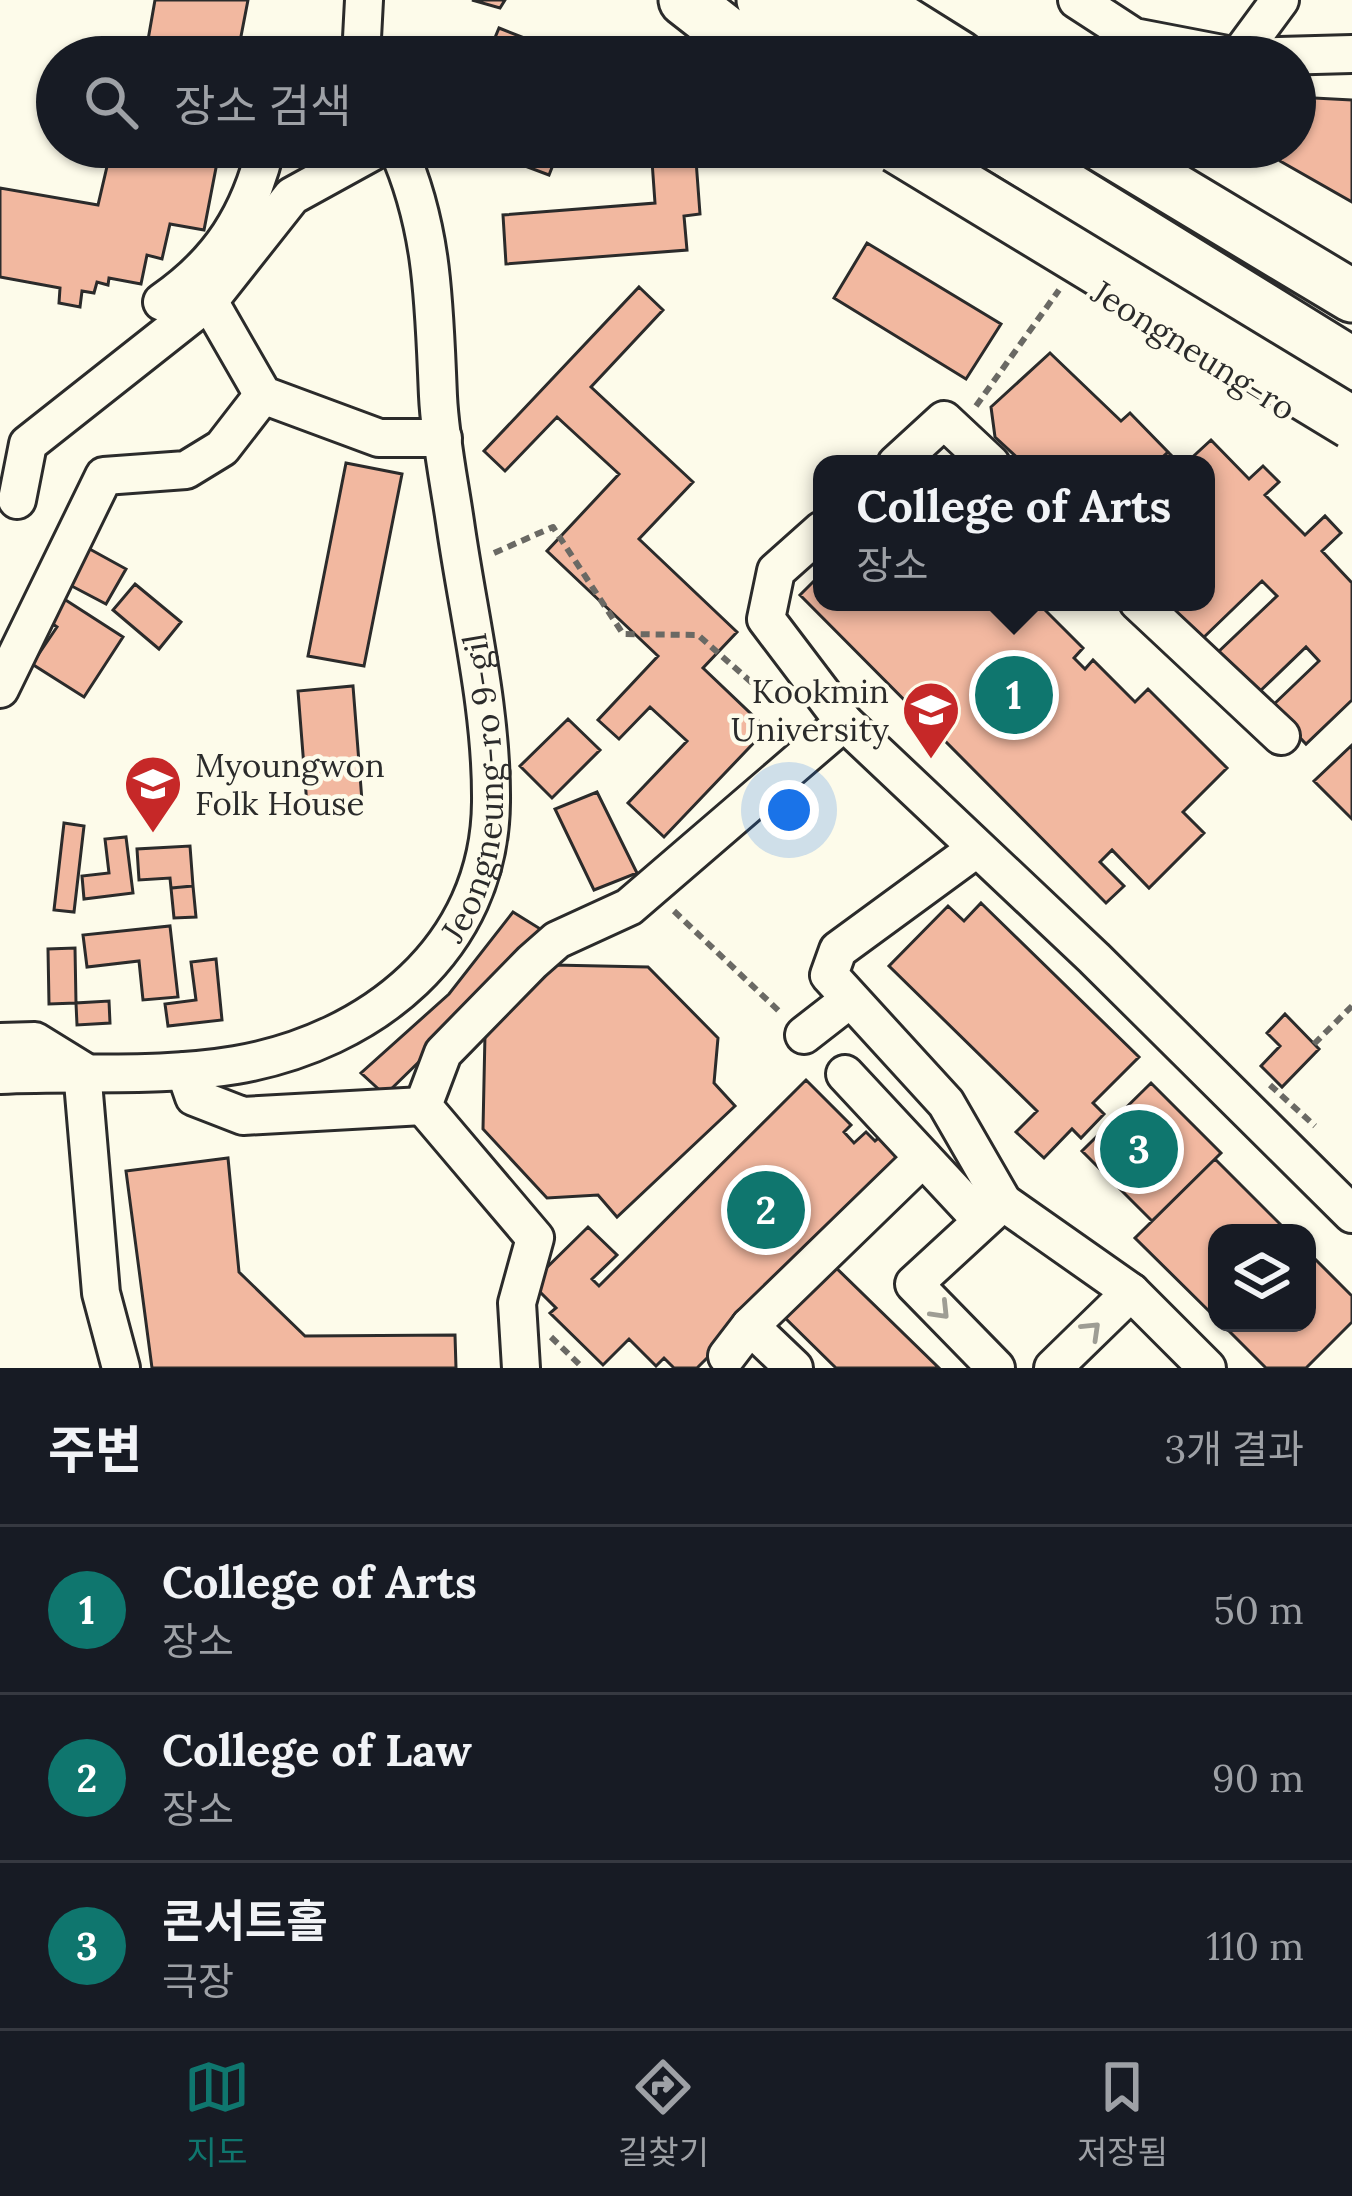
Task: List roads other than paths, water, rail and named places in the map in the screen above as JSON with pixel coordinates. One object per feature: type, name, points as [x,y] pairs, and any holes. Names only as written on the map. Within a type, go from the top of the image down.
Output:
[{"type":"highway","points":[[686,0],[731,36]]},
{"type":"highway","points":[[763,0],[821,36]]},
{"type":"highway","points":[[852,0],[904,36]]},
{"type":"highway","points":[[868,0],[925,36]]},
{"type":"highway","points":[[916,168],[1352,423]]},
{"type":"highway","points":[[1039,168],[1352,364]]},
{"type":"highway","points":[[1093,168],[1221,258]]},
{"type":"highway","points":[[1139,168],[1352,296]]},
{"type":"main road","points":[[652,0],[706,36]]},
{"type":"main road","points":[[809,0],[866,36]]},
{"type":"main road","name":"Jeongneung-ro","points":[[913,168],[1352,448]]},
{"type":"main road","name":"Jeongneung-ro","points":[[921,168],[1053,231],[1235,333],[1352,406]]},
{"type":"main road","points":[[1077,168],[1352,342]]},
{"type":"main road","name":"Jeongneung-ro","points":[[1054,262],[1235,333]]},
{"type":"street","points":[[362,36],[364,0]]},
{"type":"street","points":[[742,0],[803,36]]},
{"type":"street","points":[[1077,0],[1132,36]]},
{"type":"street","points":[[1254,36],[1280,0]]},
{"type":"street","points":[[1316,55],[1352,54]]},
{"type":"street","points":[[162,302],[197,278],[221,232],[253,201],[261,168]]},
{"type":"street","points":[[17,500],[28,444],[208,301],[292,196],[343,168]]},
{"type":"street","name":"Jeongneung-ro 9-gil","points":[[0,1075],[185,1071],[312,1048],[367,1021],[413,986],[453,935],[481,875],[491,806],[486,722],[443,438],[438,319],[425,217],[406,168]]},
{"type":"street","points":[[1046,168],[1221,258]]},
{"type":"street","points":[[208,301],[263,395],[380,437],[443,438]]},
{"type":"street","points":[[0,689],[104,476],[186,470],[223,448],[263,395]]},
{"type":"street","points":[[906,455],[944,420],[981,455]]},
{"type":"street","points":[[813,538],[776,571],[766,619],[844,722],[1352,1214]]},
{"type":"street","points":[[1148,611],[1281,736]]},
{"type":"street","points":[[423,1106],[443,1053],[515,977],[557,940],[629,907],[844,722]]},
{"type":"street","points":[[976,849],[838,950],[830,975],[946,1103],[992,1210]]},
{"type":"street","points":[[804,1035],[848,1000]]},
{"type":"street","points":[[0,1042],[35,1041],[82,1070],[100,1293],[121,1368]]},
{"type":"street","points":[[185,1071],[194,1096],[243,1116],[423,1106]]},
{"type":"street","points":[[845,1074],[923,1158],[992,1210],[1131,1292],[1207,1368]]},
{"type":"street","points":[[423,1106],[535,1238],[517,1303],[521,1368]]},
{"type":"street","points":[[727,1356],[750,1326],[923,1158]]},
{"type":"street","points":[[992,1210],[914,1284],[996,1368]]},
{"type":"street","points":[[1052,1368],[1131,1292]]},
{"type":"street","points":[[750,1326],[794,1368]]},
{"type":"place","name":"College of Arts","points":[[1014,695]]},
{"type":"place","name":"Kookmin University","points":[[931,761]]},
{"type":"place","name":"Myoungwon Folk House","points":[[153,835]]},
{"type":"place","name":"콘서트홀","points":[[1139,1149]]},
{"type":"place","name":"College of Law","points":[[766,1210]]}]
